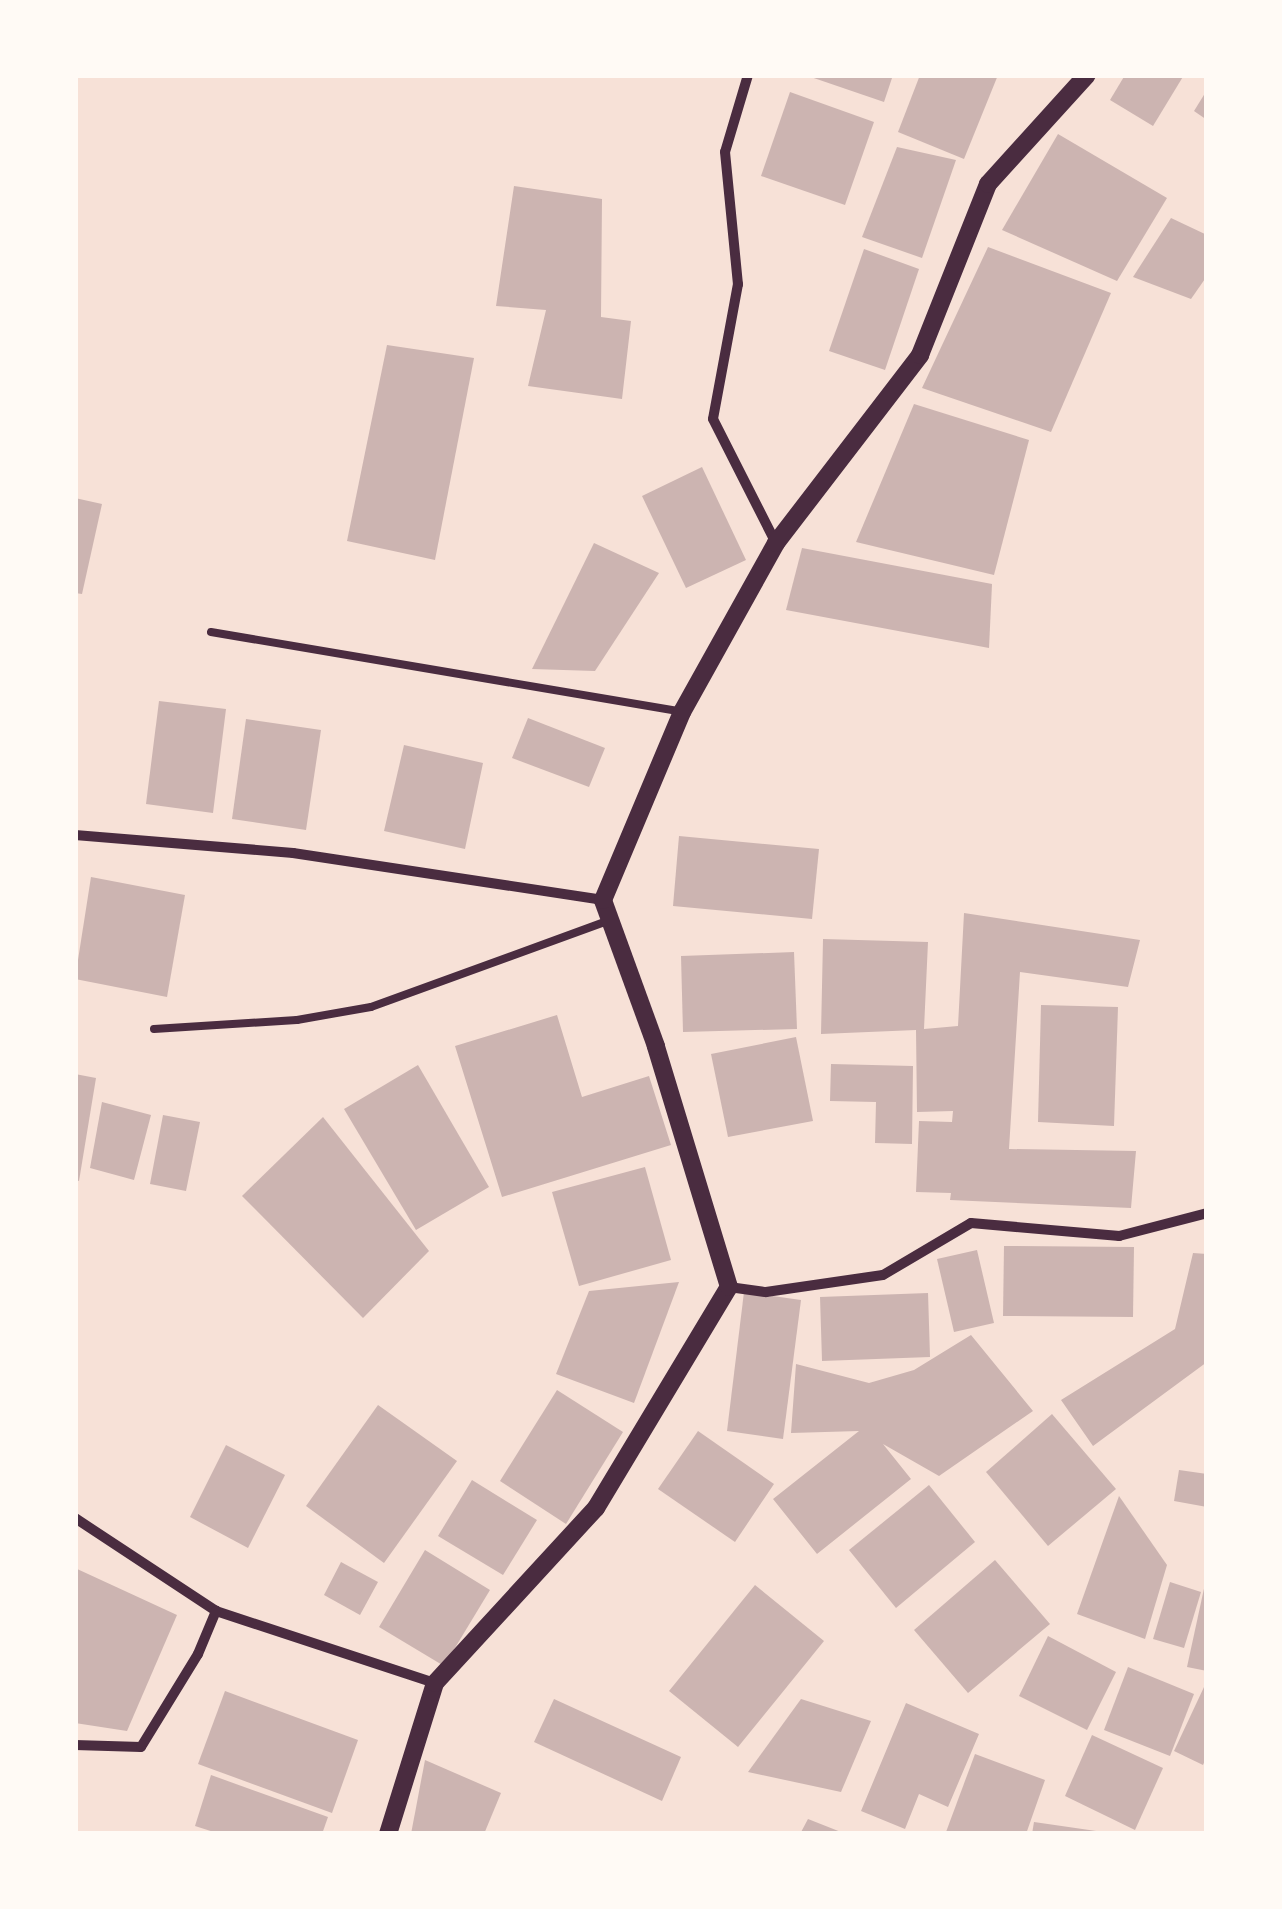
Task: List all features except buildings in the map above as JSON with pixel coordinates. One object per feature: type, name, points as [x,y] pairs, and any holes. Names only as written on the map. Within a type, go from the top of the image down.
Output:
[{"type":"street","points":[[748,75],[725,152],[738,284],[713,419],[776,543]]},
{"type":"street","points":[[388,1834],[435,1682],[596,1508],[728,1287],[602,900],[682,712],[776,543],[920,355],[988,184],[1087,75]]},
{"type":"street","points":[[75,834],[311,855],[602,900]]},
{"type":"street","points":[[728,1287],[766,1292],[882,1274],[970,1224],[1119,1236],[1207,1213]]},
{"type":"street","points":[[75,1518],[216,1611],[435,1682]]},
{"type":"street","points":[[75,1746],[141,1746],[198,1654],[216,1611]]},
{"type":"lane","points":[[212,632],[682,712]]},
{"type":"lane","points":[[154,1029],[371,1007],[610,920]]}]
